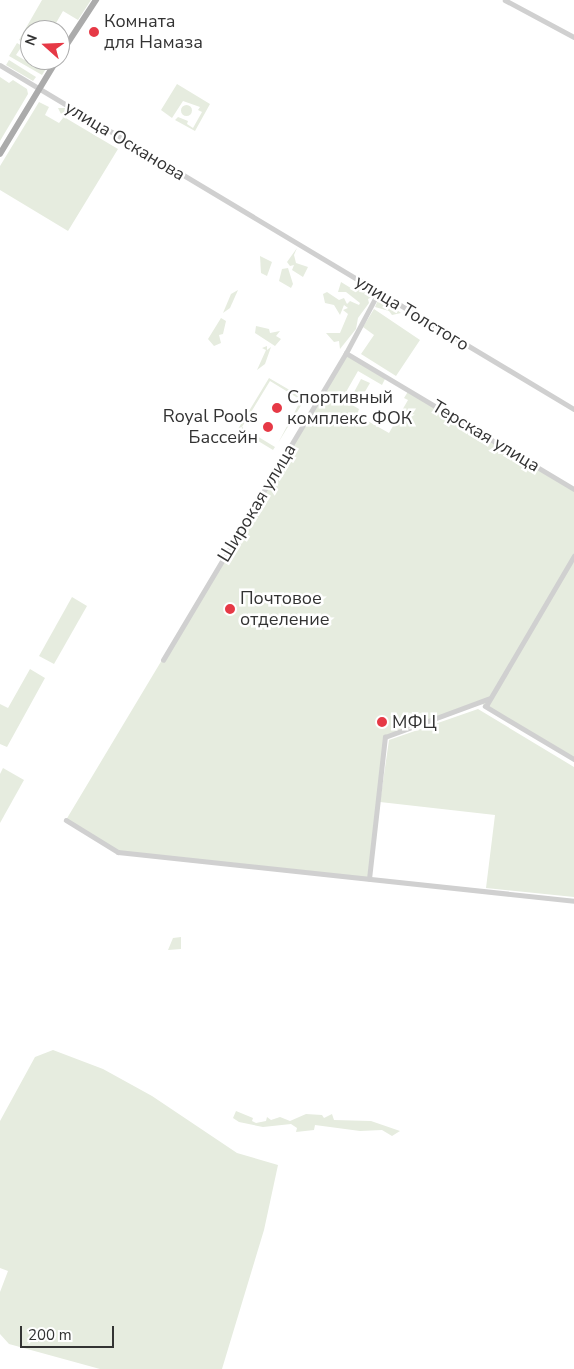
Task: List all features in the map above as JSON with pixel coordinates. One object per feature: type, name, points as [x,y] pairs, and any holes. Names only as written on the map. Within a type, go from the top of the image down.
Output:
[{"type":"main road","points":[[70,40],[96,0]]},
{"type":"main road","points":[[0,154],[51,70]]},
{"type":"street","points":[[505,0],[574,37]]},
{"type":"street","name":"улица Осканова","points":[[0,65],[251,216]]},
{"type":"street","name":"улица Толстого","points":[[251,216],[574,409]]},
{"type":"street","name":"Широкая улица","points":[[162,660],[346,353],[378,293]]},
{"type":"street","name":"Терская улица","points":[[346,353],[574,489]]},
{"type":"street","points":[[486,706],[574,556]]},
{"type":"street","points":[[370,879],[386,737],[488,700]]},
{"type":"street","points":[[480,702],[574,759]]},
{"type":"street","points":[[66,820],[118,852],[574,901]]},
{"type":"shaded area","points":[[42,0],[91,0],[78,20],[63,11],[58,20],[30,20]]},
{"type":"shaded area","points":[[17,43],[20,45],[20,49],[16,55],[20,57],[20,62],[9,56]]},
{"type":"shaded area","points":[[9,60],[20,67],[20,70],[25,70],[36,77],[33,81],[6,65]]},
{"type":"shaded area","points":[[33,70],[45,70],[42,75]]},
{"type":"shaded area","points":[[0,77],[9,83],[13,80],[27,89],[28,94],[0,141]]},
{"type":"shaded area","points":[[177,84],[210,104],[195,131],[175,120],[178,117],[188,121],[187,124],[193,128],[202,112],[198,110],[200,107],[183,101],[172,118],[161,110]]},
{"type":"shaded area","points":[[39,102],[49,107],[45,115],[59,123],[63,118],[58,108],[65,108],[64,117],[118,149],[68,231],[0,190],[0,166]]},
{"type":"shaded area","points":[[186,104],[192,110],[186,116],[180,110]]},
{"type":"shaded area","points":[[297,248],[294,255],[296,263],[308,267],[303,277],[292,270],[294,265],[290,266],[287,262]]},
{"type":"shaded area","points":[[260,256],[272,262],[267,276],[261,273]]},
{"type":"shaded area","points":[[288,268],[293,284],[291,288],[279,281],[282,269]]},
{"type":"shaded area","points":[[341,282],[354,290],[362,288],[376,295],[368,299],[369,303],[358,318],[356,329],[340,349],[339,341],[334,342],[326,333],[340,333],[348,314],[343,310],[348,308],[344,305],[340,315],[334,305],[325,303],[323,294],[327,292],[339,300],[344,298],[347,304],[350,301],[359,305],[360,303],[346,292],[338,292]]},
{"type":"shaded area","points":[[238,290],[230,308],[223,313],[231,294]]},
{"type":"shaded area","points":[[378,300],[384,300],[401,313],[392,315],[389,311],[375,307]]},
{"type":"shaded area","points":[[374,309],[420,340],[396,376],[361,354],[374,335],[363,327]]},
{"type":"shaded area","points":[[221,318],[226,321],[223,334],[219,335],[221,343],[214,346],[208,339]]},
{"type":"shaded area","points":[[256,326],[269,329],[270,333],[280,331],[276,336],[281,339],[275,346],[255,333]]},
{"type":"shaded area","points":[[267,346],[267,350],[271,347],[265,364],[257,370],[266,350],[262,348]]},
{"type":"shaded area","points":[[346,353],[386,377],[382,385],[358,371],[342,399],[359,409],[357,415],[389,433],[408,400],[404,398],[409,390],[574,489],[574,759],[479,702],[386,737],[369,879],[118,852],[66,820]]},
{"type":"shaded area","points":[[269,378],[305,399],[278,443],[301,400],[270,381],[242,427],[275,447],[273,450],[238,429]]},
{"type":"shaded area","points":[[361,379],[370,383],[360,400],[352,396]]},
{"type":"shaded area","points":[[72,597],[87,606],[54,664],[39,656]]},
{"type":"shaded area","points":[[30,669],[45,678],[7,747],[0,744],[0,704],[8,708]]},
{"type":"shaded area","points":[[478,709],[574,767],[574,897],[486,888],[495,815],[380,802],[389,740]]},
{"type":"shaded area","points":[[3,768],[24,780],[0,823],[0,774]]},
{"type":"shaded area","points":[[181,937],[181,949],[168,950],[173,938]]},
{"type":"shaded area","points":[[53,1050],[103,1069],[152,1096],[237,1153],[278,1165],[264,1230],[222,1369],[100,1369],[9,1344],[0,1334],[0,1292],[8,1271],[0,1268],[0,1121],[35,1057]]},
{"type":"shaded area","points":[[236,1111],[253,1118],[252,1121],[256,1123],[266,1121],[267,1117],[271,1120],[280,1117],[290,1121],[306,1114],[322,1115],[324,1118],[332,1114],[334,1120],[371,1121],[400,1131],[392,1136],[382,1130],[360,1131],[315,1125],[314,1130],[296,1132],[297,1128],[291,1124],[263,1127],[239,1122],[233,1118]]},
{"type":"place","name":"Комната для Намаза","points":[[94,32]]},
{"type":"place","name":"Спортивный комплекс ФОК","points":[[277,408]]},
{"type":"place","name":"Royal Pools Бассейн","points":[[268,427]]},
{"type":"place","name":"Почтовое отделение","points":[[230,609]]},
{"type":"place","name":"МФЦ","points":[[382,722]]}]
